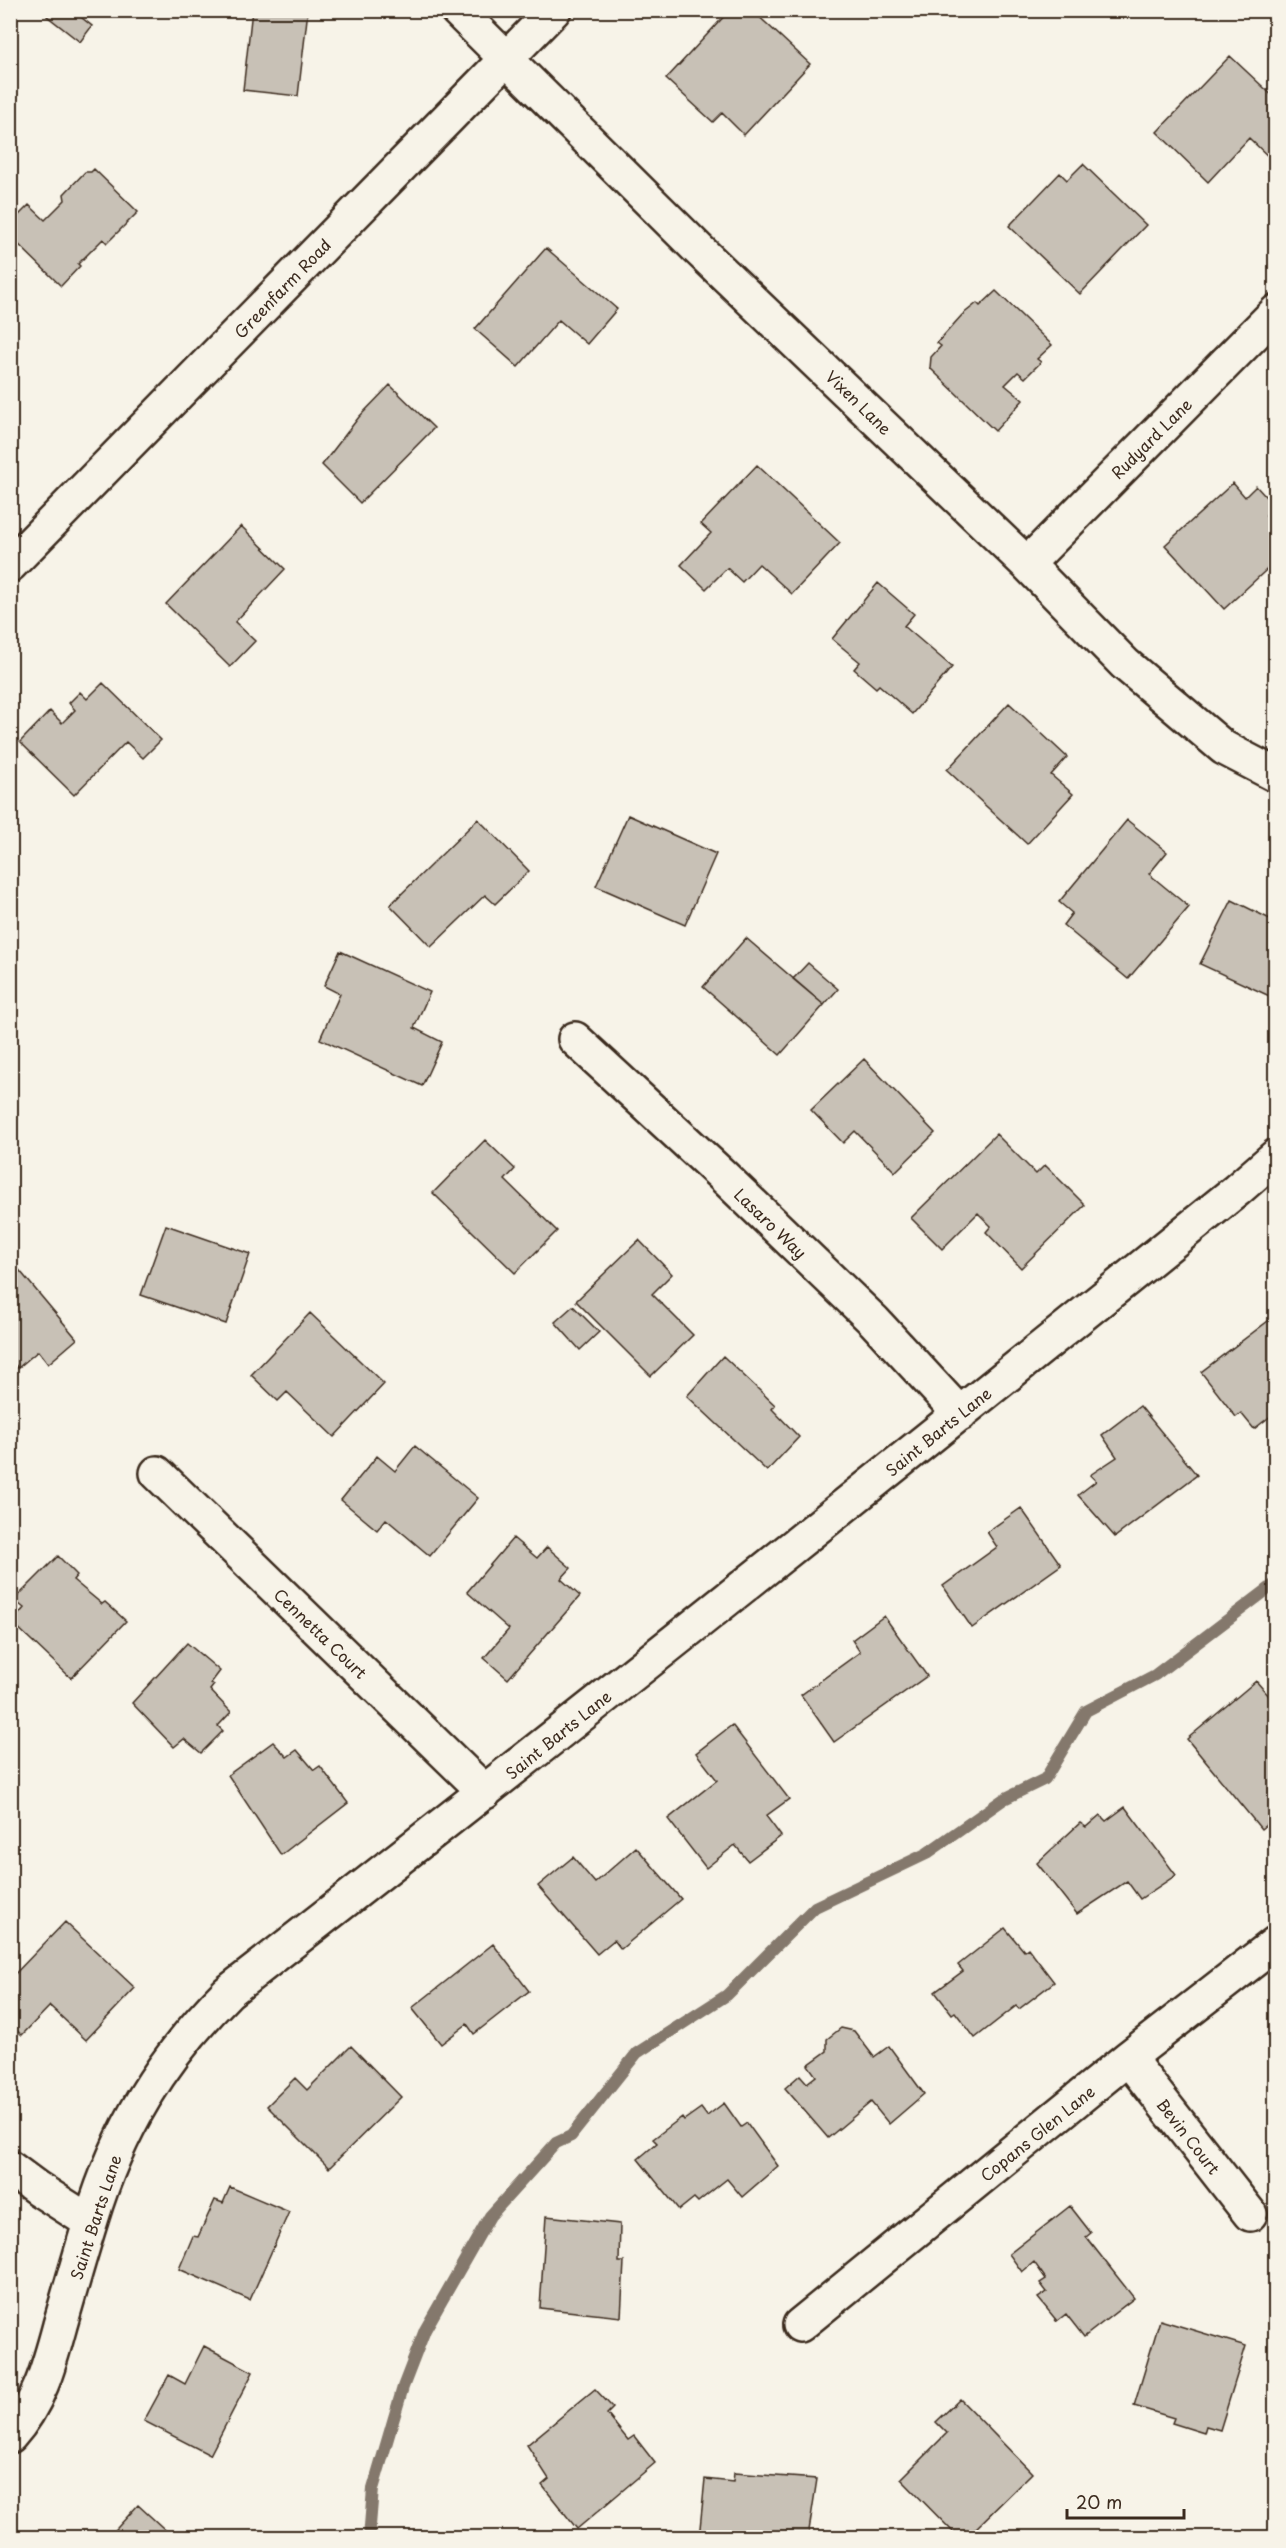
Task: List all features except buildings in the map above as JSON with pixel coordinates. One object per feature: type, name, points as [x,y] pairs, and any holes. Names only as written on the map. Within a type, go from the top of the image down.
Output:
[{"type":"street","name":"Vixen Lane","points":[[457,10],[707,257],[1027,564],[1125,664],[1224,748],[1275,775]]},
{"type":"street","name":"Greenfarm Road","points":[[10,566],[554,10]]},
{"type":"street","name":"Rudyard Lane","points":[[1027,564],[1275,312]]},
{"type":"street","name":"Lasaro Way","points":[[575,1040],[721,1174],[874,1321],[960,1414]]},
{"type":"street","name":"Saint Barts Lane","points":[[10,2436],[23,2422],[43,2386],[102,2185],[129,2122],[195,2025],[228,1992],[485,1792],[960,1414],[1228,1197],[1275,1156]]},
{"type":"street","name":"Cennetta Court","points":[[157,1473],[485,1792]]},
{"type":"street","name":"Copans Glen Lane","points":[[800,2325],[1128,2058],[1275,1943]]},
{"type":"street","name":"Bevin Court","points":[[1128,2058],[1250,2214]]},
{"type":"street","points":[[10,2168],[36,2188],[90,2222]]},
{"type":"waterway","points":[[369,2538],[373,2489],[403,2387],[425,2330],[490,2216],[556,2143],[571,2136],[637,2053],[727,1995],[815,1907],[926,1854],[1004,1799],[1045,1779],[1086,1711],[1155,1675],[1276,1583]]}]
